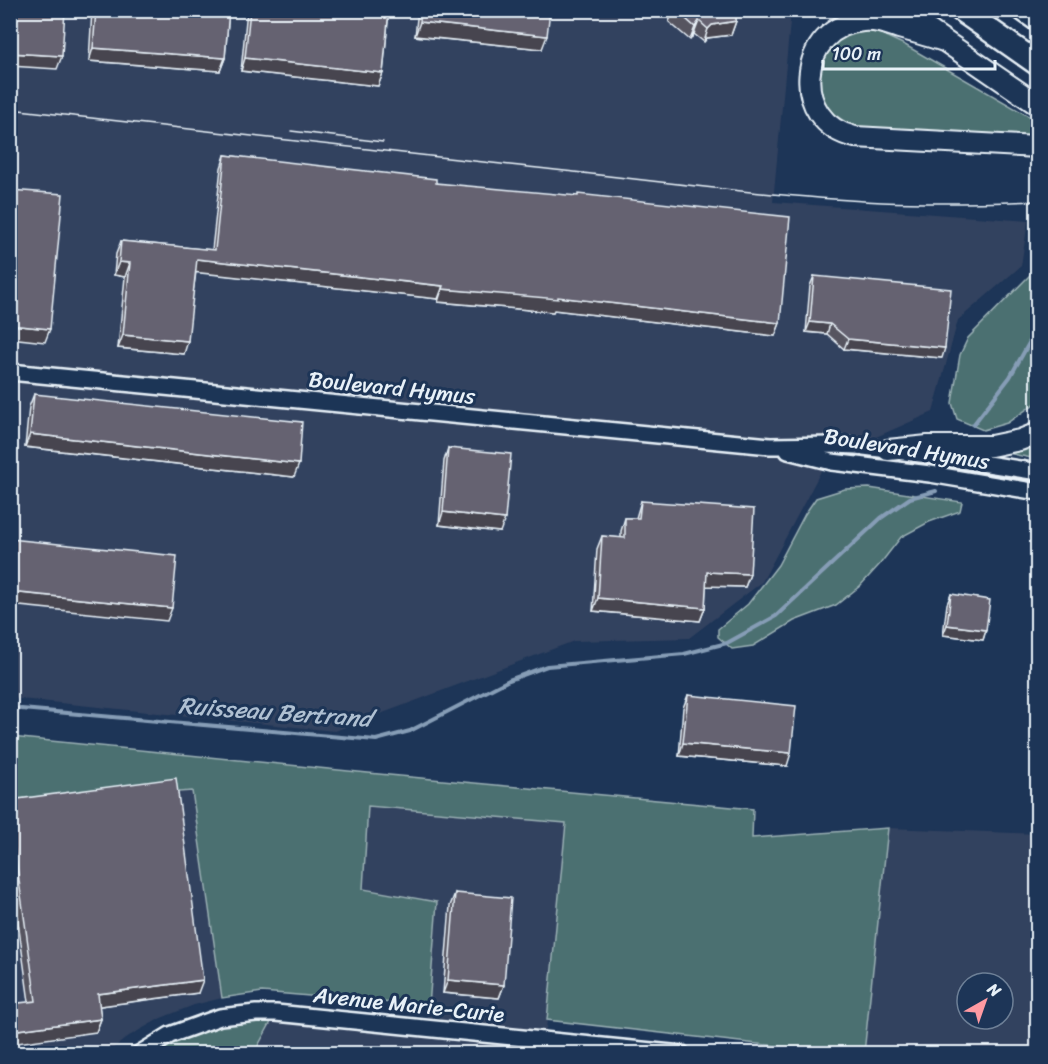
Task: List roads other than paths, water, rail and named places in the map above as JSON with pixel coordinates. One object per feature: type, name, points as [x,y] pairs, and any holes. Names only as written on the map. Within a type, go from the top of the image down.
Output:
[{"type":"highway","points":[[961,10],[1038,64]]},
{"type":"highway","points":[[1024,10],[1038,20]]},
{"type":"main road","points":[[896,10],[1038,105]]},
{"type":"main road","points":[[944,41],[878,21],[857,22],[842,27],[828,36],[812,60],[809,82],[814,105],[822,117],[834,128],[843,134],[860,138],[1038,147]]},
{"type":"main road","points":[[888,450],[928,446],[991,446],[1038,433]]},
{"type":"street","name":"Boulevard Hymus","points":[[10,372],[770,446],[834,445],[888,450],[1038,472]]},
{"type":"street","name":"Boulevard Hymus","points":[[770,446],[832,462],[930,474],[1038,492]]},
{"type":"street","name":"Avenue Marie-Curie","points":[[139,1053],[170,1035],[220,1017],[276,1013],[682,1053]]},
{"type":"waterway","name":"Ruisseau Bertrand","points":[[973,425],[1010,377],[1038,327]]},
{"type":"waterway","name":"Ruisseau Bertrand","points":[[10,708],[376,740],[410,731],[509,680],[547,666],[684,654],[727,643],[776,616],[881,518],[910,498],[936,491]]},
{"type":"tram line","points":[[10,109],[789,196],[902,203],[1038,201]]},
{"type":"tram line","points":[[291,131],[383,142]]}]
